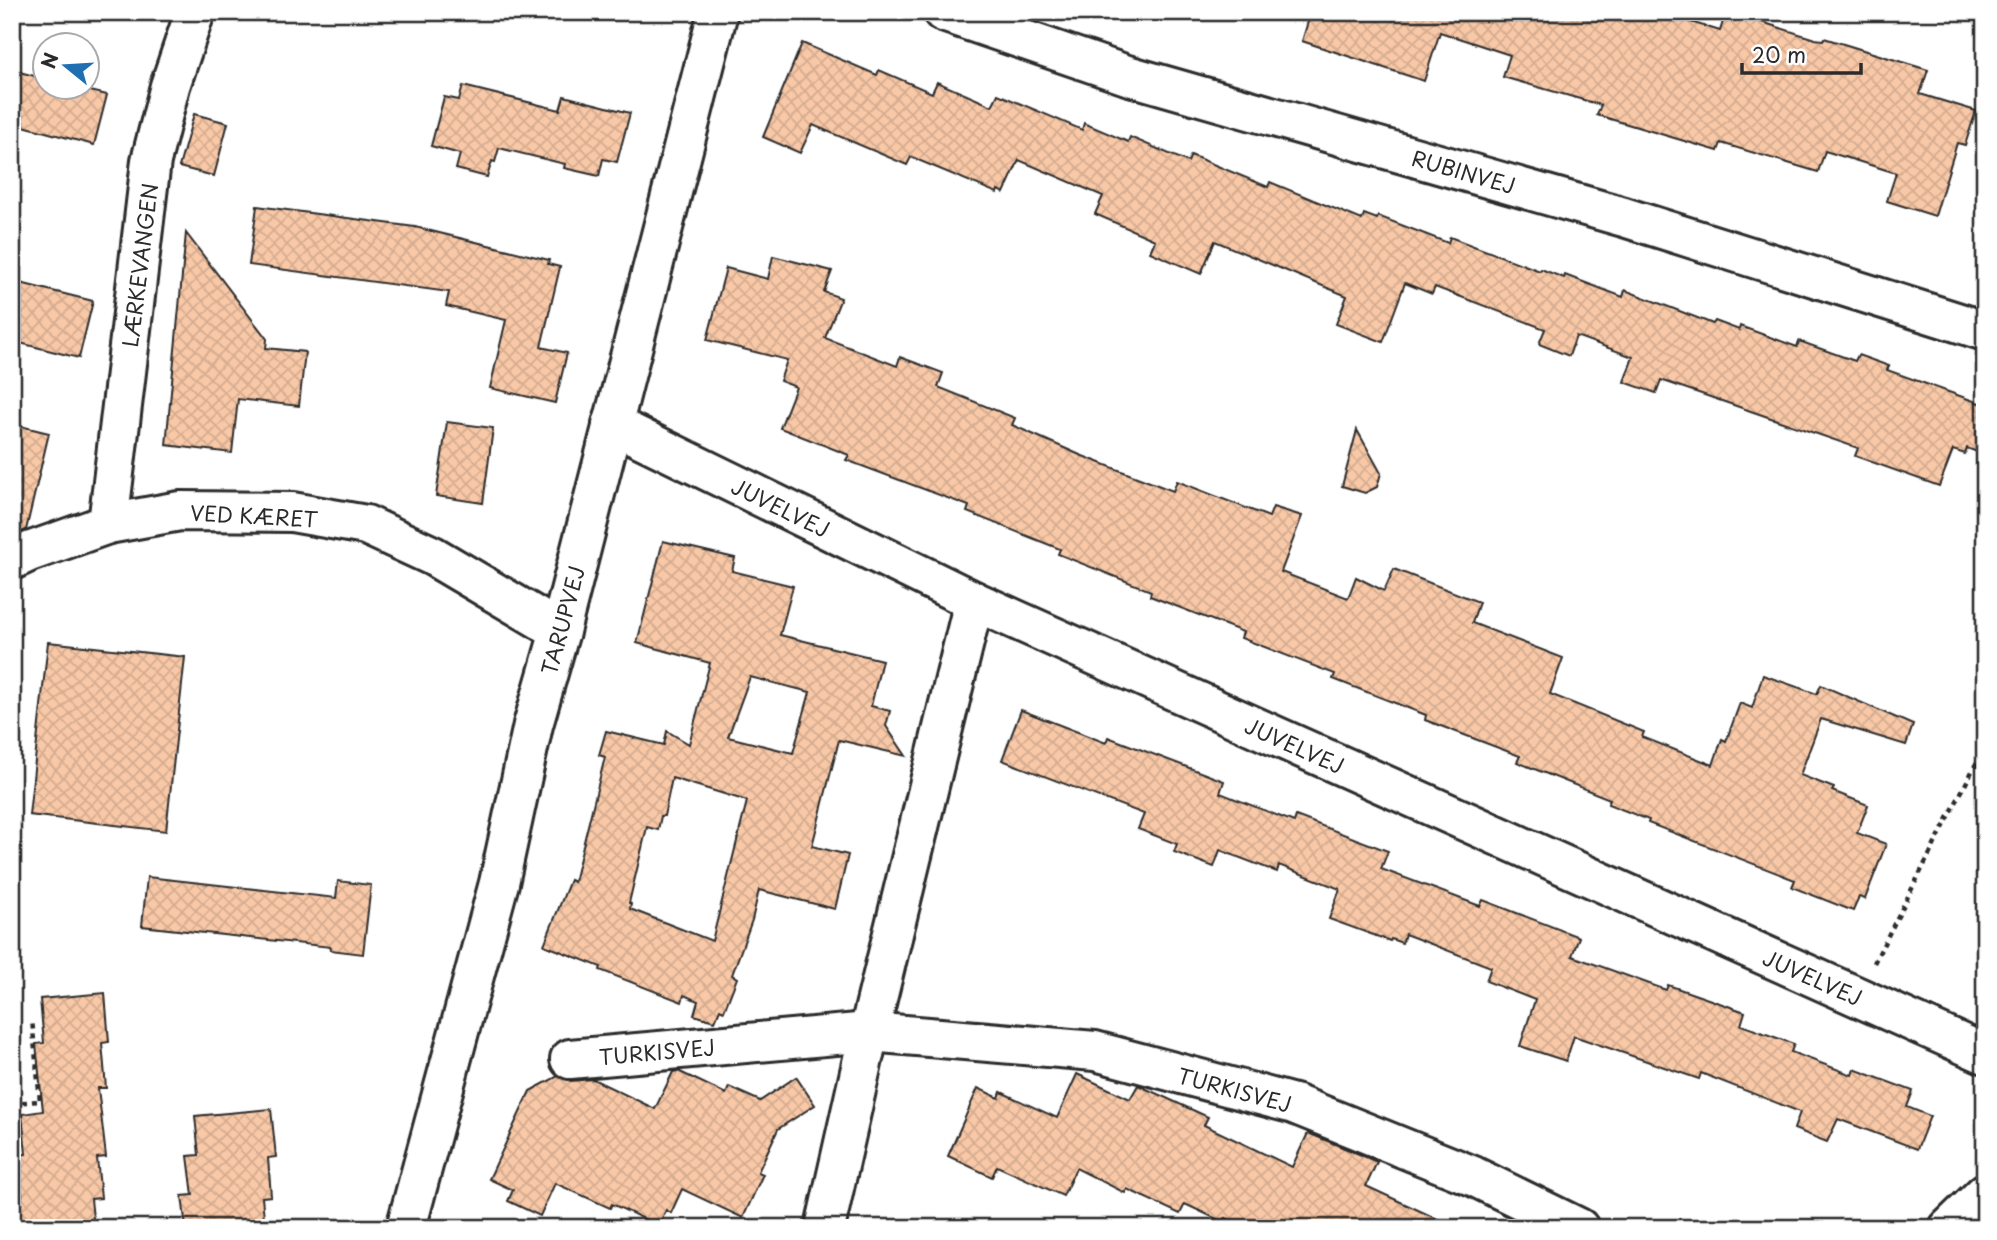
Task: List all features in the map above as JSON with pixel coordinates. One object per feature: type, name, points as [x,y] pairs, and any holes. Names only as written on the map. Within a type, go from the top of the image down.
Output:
[{"type":"street","name":"LÆRKEVANGEN","points":[[108,524],[152,161],[170,86],[195,12]]},
{"type":"street","name":"TARUPVEJ","points":[[406,1228],[499,883],[533,725],[560,631],[718,12]]},
{"type":"street","name":"RUBINVEJ","points":[[943,12],[1127,75],[1624,216],[1985,331]]},
{"type":"street","name":"JUVELVEJ","points":[[612,424],[974,601],[1985,1054]]},
{"type":"street","name":"VED KÆRET","points":[[12,560],[108,524],[180,510],[292,512],[366,525],[433,556],[560,631]]},
{"type":"street","points":[[825,1228],[869,1032],[974,601]]},
{"type":"street","name":"TURKISVEJ","points":[[570,1059],[869,1032],[1095,1051],[1294,1104],[1473,1175],[1578,1228]]},
{"type":"street","points":[[1950,1228],[1985,1193]]},
{"type":"path","points":[[1857,996],[1985,746]]},
{"type":"path","points":[[12,1103],[40,1101],[32,1020]]},
{"type":"building","points":[[1311,12],[1658,12],[1720,31],[1726,12],[1730,12],[1928,70],[1920,94],[1976,111],[1965,145],[1957,143],[1935,216],[1887,201],[1896,173],[1825,151],[1818,172],[1721,143],[1718,151],[1597,115],[1601,105],[1503,77],[1510,55],[1440,32],[1424,81],[1302,41]]},
{"type":"building","points":[[802,43],[877,75],[879,70],[932,93],[937,82],[992,106],[998,94],[1082,130],[1084,123],[1128,142],[1130,137],[1188,162],[1191,155],[1268,187],[1270,182],[1362,220],[1364,214],[1377,219],[1378,216],[1448,243],[1450,237],[1540,271],[1541,269],[1564,278],[1565,275],[1623,297],[1625,290],[1713,324],[1715,321],[1739,330],[1740,326],[1797,347],[1799,341],[1855,361],[1858,355],[1889,366],[1887,370],[1985,405],[1985,455],[1967,448],[1965,454],[1953,450],[1939,486],[1855,456],[1858,448],[1661,380],[1656,393],[1624,382],[1633,357],[1576,336],[1569,356],[1539,344],[1545,329],[1435,287],[1432,294],[1405,283],[1383,342],[1336,324],[1347,296],[1215,241],[1201,274],[1150,252],[1155,240],[1095,214],[1103,196],[1019,160],[1004,193],[998,190],[997,193],[911,157],[907,165],[813,125],[800,153],[763,137]]},
{"type":"building","points":[[12,70],[32,75],[32,102],[102,102],[102,94],[107,95],[94,145],[12,123]]},
{"type":"building","points":[[463,86],[560,110],[564,96],[630,113],[617,162],[603,159],[599,176],[564,168],[565,164],[499,148],[487,177],[456,169],[460,154],[431,146],[444,97],[459,100]]},
{"type":"building","points":[[194,114],[228,123],[214,176],[179,167]]},
{"type":"building","points":[[257,206],[415,227],[549,260],[548,264],[560,267],[541,347],[567,353],[555,403],[490,388],[506,320],[446,306],[449,292],[249,265]]},
{"type":"building","points":[[186,233],[267,339],[266,348],[305,352],[299,406],[238,399],[232,453],[166,445]]},
{"type":"building","points":[[773,256],[832,271],[824,292],[841,298],[825,338],[897,366],[900,357],[943,373],[938,387],[1015,418],[1012,425],[1173,491],[1177,481],[1269,517],[1273,507],[1302,516],[1281,572],[1348,598],[1356,577],[1384,591],[1394,569],[1479,602],[1472,623],[1563,658],[1550,694],[1644,732],[1642,737],[1713,765],[1722,739],[1726,741],[1740,703],[1752,708],[1763,675],[1817,694],[1821,685],[1913,725],[1906,745],[1821,719],[1800,775],[1868,805],[1857,833],[1886,844],[1865,899],[1859,897],[1853,911],[1792,887],[1795,880],[1648,823],[1649,820],[1608,804],[1610,799],[1517,762],[1520,756],[1425,720],[1426,715],[1333,679],[1335,674],[1241,638],[1243,632],[1150,596],[1151,591],[1058,554],[1060,549],[967,512],[969,506],[846,460],[849,455],[780,428],[796,387],[780,381],[787,360],[707,340],[726,268],[768,279]]},
{"type":"building","points":[[12,281],[93,301],[79,358],[12,341]]},
{"type":"building","points":[[447,422],[493,428],[483,503],[436,496]]},
{"type":"building","points":[[12,424],[49,433],[26,530],[15,535],[12,534]]},
{"type":"building","points":[[1357,430],[1381,473],[1377,487],[1365,493],[1342,486]]},
{"type":"building","points":[[663,541],[735,558],[732,571],[793,586],[780,635],[882,660],[871,706],[890,711],[886,726],[906,756],[839,740],[812,846],[848,855],[835,909],[759,890],[752,920],[732,975],[737,978],[724,1011],[720,1009],[715,1021],[694,1015],[698,1001],[684,995],[682,1002],[544,945],[570,880],[574,882],[605,757],[599,755],[606,731],[664,745],[667,731],[689,744],[710,663],[637,643]],"holes":[[[750,677],[810,692],[793,753],[728,737]],[[672,778],[747,801],[712,941],[630,909],[629,903],[647,827],[658,830],[661,816],[664,816]]]},
{"type":"building","points":[[48,642],[185,657],[166,831],[29,815]]},
{"type":"building","points":[[1021,710],[1106,743],[1108,737],[1224,781],[1220,793],[1294,822],[1296,816],[1388,851],[1381,869],[1480,906],[1483,900],[1579,937],[1572,956],[1666,990],[1668,985],[1745,1012],[1741,1025],[1794,1044],[1791,1052],[1852,1075],[1854,1069],[1913,1091],[1907,1107],[1930,1116],[1917,1149],[1838,1119],[1827,1142],[1794,1129],[1800,1112],[1701,1073],[1699,1079],[1574,1036],[1566,1061],[1520,1046],[1535,1000],[1486,981],[1491,967],[1405,934],[1402,943],[1391,939],[1390,941],[1329,919],[1340,889],[1279,865],[1277,872],[1220,850],[1214,867],[1174,852],[1177,844],[1138,829],[1144,814],[1002,760]]},
{"type":"building","points":[[147,877],[336,898],[338,881],[371,885],[363,954],[330,950],[331,947],[142,926]]},
{"type":"building","points":[[105,993],[109,1042],[102,1043],[106,1088],[98,1088],[106,1157],[97,1158],[101,1198],[91,1199],[94,1228],[15,1228],[12,1197],[22,1196],[17,1155],[26,1154],[22,1114],[43,1111],[36,1044],[44,1043],[40,999]]},
{"type":"building","points":[[678,1071],[726,1094],[729,1087],[760,1101],[796,1077],[815,1105],[778,1129],[758,1172],[763,1174],[743,1218],[682,1189],[671,1213],[666,1210],[659,1226],[612,1204],[610,1208],[555,1183],[540,1216],[508,1201],[513,1190],[489,1179],[530,1091],[558,1076],[571,1081],[593,1079],[655,1109],[673,1072]]},
{"type":"building","points":[[1077,1074],[1130,1099],[1138,1085],[1208,1117],[1204,1125],[1292,1167],[1308,1133],[1377,1162],[1366,1186],[1457,1228],[1245,1228],[1226,1218],[1221,1221],[1185,1204],[1180,1214],[1127,1189],[1125,1193],[1076,1168],[1063,1196],[997,1166],[992,1177],[948,1156],[978,1088],[999,1098],[1001,1092],[1057,1118]]},
{"type":"building","points":[[271,1109],[276,1157],[268,1158],[271,1196],[262,1197],[265,1228],[186,1228],[182,1196],[193,1195],[188,1156],[199,1155],[195,1116]]}]
